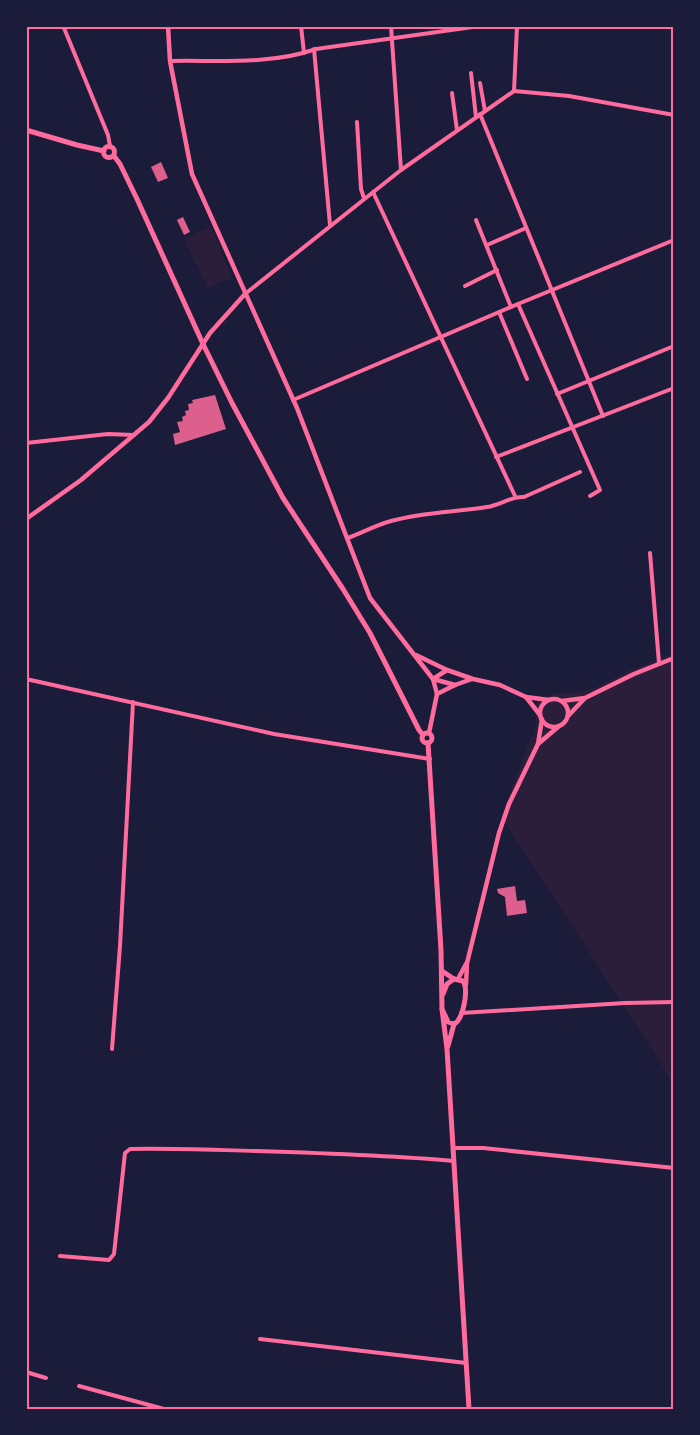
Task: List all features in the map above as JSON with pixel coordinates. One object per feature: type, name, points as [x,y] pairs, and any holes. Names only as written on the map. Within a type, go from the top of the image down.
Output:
[{"type":"main road","points":[[26,130],[77,146],[104,151]]},
{"type":"main road","points":[[104,151],[105,148],[110,146],[114,149],[114,156],[120,164],[137,199],[203,344],[283,498],[370,633],[419,730],[426,734],[422,741],[428,743],[430,759],[442,971],[442,1009],[447,1049],[469,1409]]},
{"type":"main road","points":[[104,151],[107,157],[114,156]]},
{"type":"main road","points":[[442,971],[463,981],[467,990],[458,1023],[454,1024],[447,1049]]},
{"type":"main road","points":[[442,997],[447,984],[456,979]]},
{"type":"main road","points":[[442,1009],[448,1022],[454,1024]]},
{"type":"street","points":[[168,26],[170,60],[192,174],[294,400],[370,598],[433,679],[437,694],[426,734]]},
{"type":"street","points":[[301,26],[304,53]]},
{"type":"street","points":[[391,26],[400,170]]},
{"type":"street","points":[[170,60],[255,60],[304,53],[314,49],[480,26]]},
{"type":"street","points":[[514,91],[517,26]]},
{"type":"street","points":[[66,27],[108,135],[110,146]]},
{"type":"street","points":[[314,49],[330,225]]},
{"type":"street","points":[[471,74],[476,117]]},
{"type":"street","points":[[480,82],[482,113],[602,416]]},
{"type":"street","points":[[26,519],[81,480],[149,422],[168,398],[210,334],[245,294],[400,170],[514,91],[569,96],[674,115]]},
{"type":"street","points":[[452,93],[458,130]]},
{"type":"street","points":[[357,122],[364,198]]},
{"type":"street","points":[[373,192],[515,496]]},
{"type":"street","points":[[476,220],[511,307]]},
{"type":"street","points":[[487,245],[526,228]]},
{"type":"street","points":[[294,400],[499,312],[552,292],[674,240]]},
{"type":"street","points":[[465,286],[496,270]]},
{"type":"street","points":[[518,304],[600,490],[590,496]]},
{"type":"street","points":[[499,312],[527,379]]},
{"type":"street","points":[[557,394],[674,346]]},
{"type":"street","points":[[496,457],[674,388]]},
{"type":"street","points":[[26,443],[108,434],[134,435]]},
{"type":"street","points":[[348,538],[391,521],[490,507],[504,503],[515,496],[524,498],[580,472]]},
{"type":"street","points":[[650,553],[659,663]]},
{"type":"street","points":[[415,655],[447,670],[472,679],[500,685],[526,697],[549,700],[558,699],[562,701],[585,698],[659,663],[674,658]]},
{"type":"street","points":[[433,679],[447,670]]},
{"type":"street","points":[[26,679],[274,734],[430,759]]},
{"type":"street","points":[[433,679],[455,685]]},
{"type":"street","points":[[437,694],[472,679]]},
{"type":"street","points":[[526,697],[548,726],[558,727]]},
{"type":"street","points":[[538,744],[562,725],[585,698]]},
{"type":"street","points":[[466,985],[467,963],[499,832],[509,804],[538,744],[542,706],[549,700]]},
{"type":"street","points":[[562,701],[568,708],[568,718]]},
{"type":"street","points":[[112,1049],[120,946],[133,702]]},
{"type":"street","points":[[456,979],[467,963]]},
{"type":"street","points":[[461,1014],[674,1002]]},
{"type":"street","points":[[60,1256],[109,1260],[112,1258],[125,1153],[130,1148],[322,1153],[414,1157],[454,1161]]},
{"type":"street","points":[[453,1148],[483,1148],[674,1168]]},
{"type":"street","points":[[260,1339],[466,1363]]},
{"type":"street","points":[[26,1372],[46,1378]]},
{"type":"street","points":[[79,1386],[164,1409]]},
{"type":"shaded area","points":[[211,226],[232,278],[207,288],[184,239]]},
{"type":"shaded area","points":[[674,653],[674,1084],[501,816],[536,725],[536,705],[540,699],[555,693],[574,693],[597,687],[628,671]]},
{"type":"building","points":[[161,162],[168,178],[158,182],[151,167]]},
{"type":"building","points":[[183,217],[190,232],[184,235],[177,220]]},
{"type":"building","points":[[215,395],[226,429],[175,445],[173,434],[180,432],[177,422],[183,421],[182,417],[186,415],[185,411],[189,410],[188,404],[193,403],[192,400]]},
{"type":"building","points":[[515,886],[517,901],[525,900],[527,913],[507,916],[505,897],[498,893],[497,889]]}]
